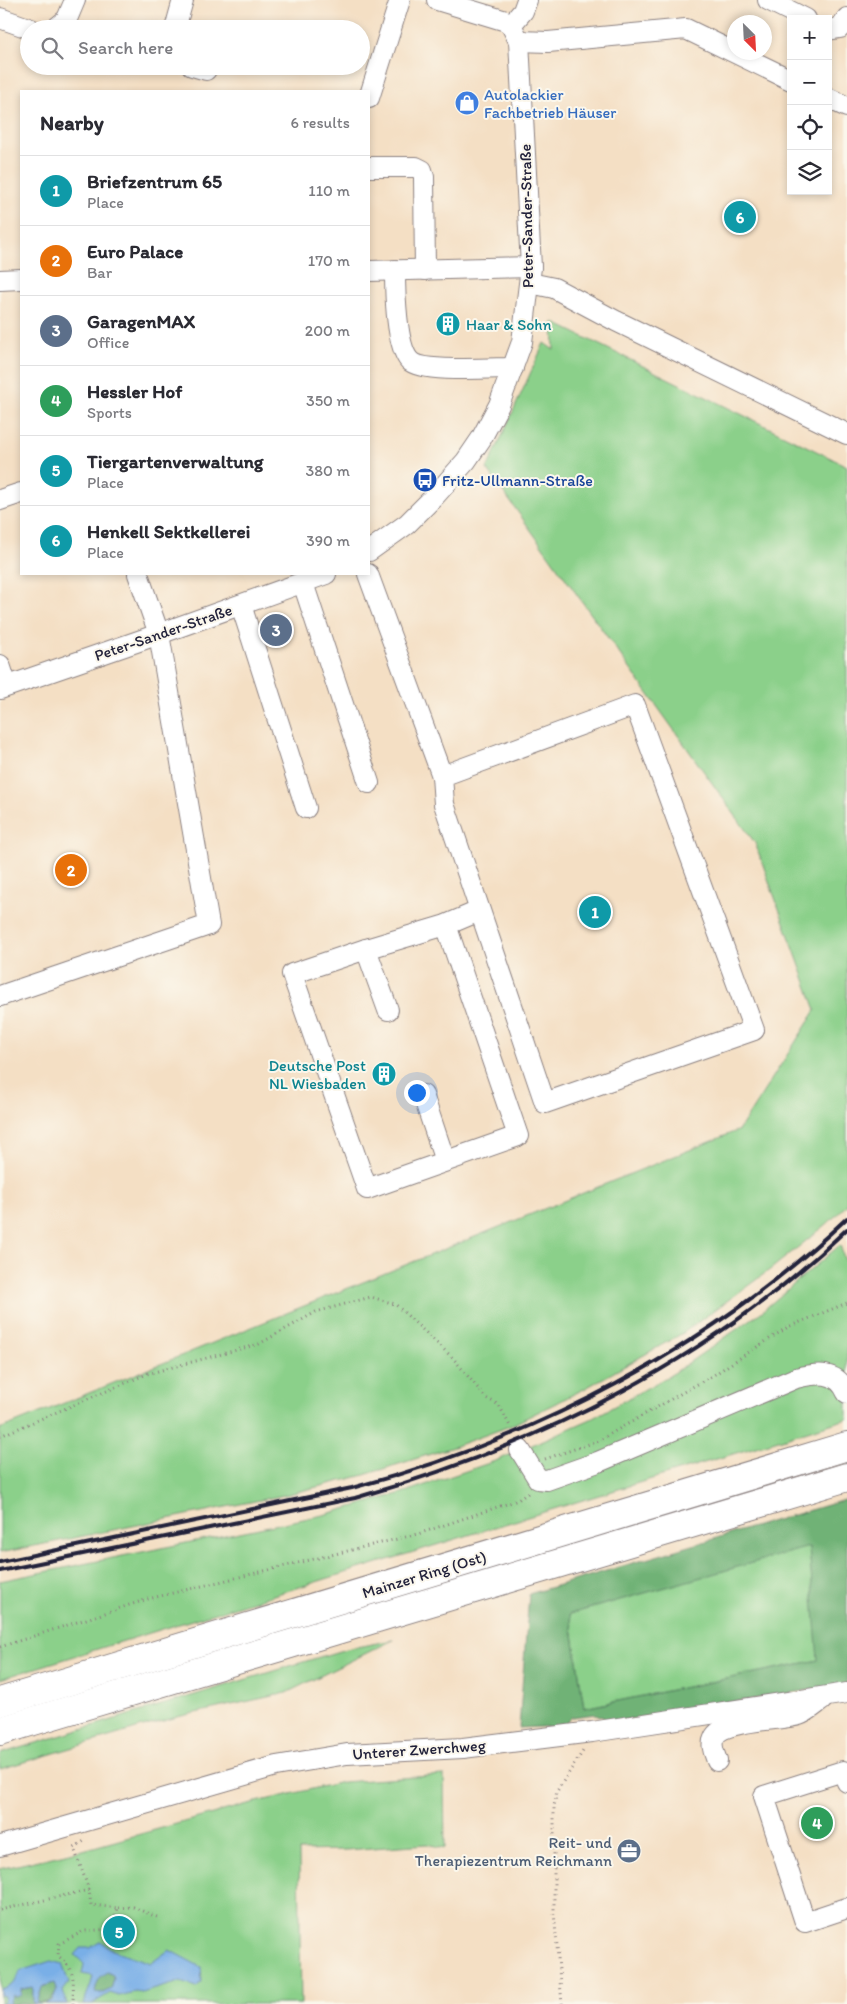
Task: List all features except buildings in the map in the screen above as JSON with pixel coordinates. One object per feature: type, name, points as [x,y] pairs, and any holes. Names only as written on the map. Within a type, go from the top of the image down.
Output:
[{"type":"highway","name":"Mainzer Ring (Ost)","points":[[0,1702],[847,1446]]},
{"type":"highway","name":"Mainzer Ring (Ost)","points":[[0,1731],[847,1477]]},
{"type":"street","points":[[66,20],[75,0]]},
{"type":"street","points":[[177,20],[183,0]]},
{"type":"street","points":[[370,95],[400,0]]},
{"type":"street","points":[[436,0],[501,20],[515,33],[548,42],[686,29],[787,78]]},
{"type":"street","points":[[515,33],[527,0]]},
{"type":"street","points":[[768,0],[798,15]]},
{"type":"street","points":[[0,18],[20,25]]},
{"type":"street","points":[[832,29],[840,28],[847,18]]},
{"type":"street","name":"Peter-Sander-Straße","points":[[370,549],[407,524],[466,461],[481,439],[499,405],[522,342],[530,275],[515,33]]},
{"type":"street","points":[[832,100],[847,107]]},
{"type":"street","points":[[370,166],[416,167],[422,170],[424,177],[425,270]]},
{"type":"street","points":[[395,270],[399,330],[403,348],[410,361],[424,367],[512,368]]},
{"type":"street","points":[[370,271],[425,270],[530,275],[616,320],[847,434]]},
{"type":"street","points":[[0,280],[20,279]]},
{"type":"street","points":[[0,500],[20,493]]},
{"type":"street","points":[[0,996],[209,925],[159,634],[138,575]]},
{"type":"street","name":"Peter-Sander-Straße","points":[[4,687],[323,575]]},
{"type":"street","points":[[368,575],[442,776],[444,804],[545,1103],[754,1030],[634,704],[442,776]]},
{"type":"street","points":[[302,583],[370,783]]},
{"type":"street","points":[[241,605],[306,808]]},
{"type":"street","points":[[0,665],[4,687]]},
{"type":"street","points":[[446,925],[518,1136],[367,1188],[292,974],[446,925],[479,911]]},
{"type":"street","points":[[366,949],[388,1010]]},
{"type":"street","points":[[422,1095],[445,1161]]},
{"type":"street","points":[[530,1464],[547,1480],[598,1462],[796,1378],[821,1373],[831,1375],[844,1387],[847,1393]]},
{"type":"street","points":[[717,1761],[712,1745],[714,1737],[721,1731],[732,1726],[799,1715],[837,1694]]},
{"type":"street","name":"Unterer Zwerchweg","points":[[0,1846],[276,1766],[313,1759],[347,1754],[463,1748],[592,1732],[837,1694]]},
{"type":"street","points":[[847,1782],[843,1771],[764,1796],[805,1922],[847,1908]]},
{"type":"path","points":[[0,1436],[147,1374],[260,1344],[316,1312],[371,1297],[395,1304],[453,1358],[486,1398],[499,1405],[510,1426]]},
{"type":"path","points":[[0,1647],[148,1599],[418,1534],[518,1500],[530,1491],[530,1464],[598,1441],[715,1374],[788,1327],[847,1303]]},
{"type":"path","points":[[562,2004],[554,1912],[554,1806],[557,1791],[584,1750],[592,1732]]},
{"type":"path","points":[[86,1820],[89,1837],[74,1848],[89,1890],[91,1905],[118,1908],[133,1907],[159,1918]]},
{"type":"path","points":[[0,1910],[89,1890]]},
{"type":"path","points":[[72,2004],[73,1976],[70,1965],[58,1956],[58,1944],[84,1931],[111,1929],[118,1908]]},
{"type":"green space","points":[[553,322],[847,466],[847,1205],[827,1224],[771,1269],[683,1333],[584,1389],[510,1426],[453,1447],[361,1476],[285,1495],[0,1553],[0,1429],[739,1130],[816,1010],[755,843],[487,469],[544,343],[554,350]]},
{"type":"green space","points":[[840,1245],[847,1267],[847,1419],[0,1679],[0,1581],[323,1515],[402,1493],[498,1460],[591,1419],[674,1373],[760,1313]]},
{"type":"green space","points":[[847,1499],[847,1684],[612,1722],[596,1714],[572,1717],[563,1726],[519,1728],[529,1594]],"holes":[[[809,1547],[818,1660],[584,1708],[570,1614]]]},
{"type":"green space","points":[[809,1546],[819,1660],[584,1708],[570,1614]]},
{"type":"green space","points":[[393,1640],[286,1693],[177,1717],[0,1769],[0,1754],[346,1649]]},
{"type":"green space","points":[[444,1775],[445,1848],[427,1844],[346,1850],[299,1851],[301,2004],[0,2004],[0,1869],[83,1850],[248,1804],[342,1782]]},
{"type":"green space","points":[[107,1972],[113,1975],[114,1980],[111,1989],[101,1994],[95,1993],[98,1981]]},
{"type":"green space","points":[[54,1983],[57,1990],[52,1999],[44,2003],[37,2003],[42,1987]]},
{"type":"green space","points":[[33,1987],[33,2004],[10,2004],[11,1997],[16,1992]]},
{"type":"water","points":[[101,1941],[110,1949],[151,1963],[169,1950],[201,1967],[202,1982],[196,1987],[180,1982],[142,1993],[135,1992],[119,1996],[110,1993],[92,2004],[84,2004],[93,1976],[82,1974],[84,1964],[75,1955],[81,1948],[90,1948]],"holes":[[[107,1972],[113,1975],[114,1980],[111,1989],[101,1994],[95,1993],[100,1978]]]},
{"type":"water","points":[[51,1961],[62,1964],[69,1983],[63,1991],[67,2004],[45,2004],[53,2000],[57,1990],[54,1983],[42,1987],[37,2003],[40,2004],[33,2004],[33,1987],[21,1989],[21,1995],[16,1997],[12,1995],[9,2001],[10,2004],[0,2004],[4,2002],[4,1996],[0,1995],[0,1990],[13,1983],[20,1971]]},
{"type":"railway","points":[[0,1562],[352,1488],[420,1468],[487,1444],[553,1416],[616,1384],[678,1348],[737,1309],[793,1265],[847,1218]]},
{"type":"railway","points":[[0,1571],[355,1498],[423,1477],[489,1453],[554,1425],[618,1394],[679,1358],[738,1319],[794,1276],[847,1229]]},
{"type":"place","name":"Autolackier Fachbetrieb Häuser","points":[[467,103]]},
{"type":"place","name":"Henkell Sektkellerei","points":[[740,217]]},
{"type":"place","name":"Haar & Sohn","points":[[448,324]]},
{"type":"place","name":"Fritz-Ullmann-Straße","points":[[425,480]]},
{"type":"place","name":"GaragenMAX","points":[[276,630]]},
{"type":"place","name":"Euro Palace","points":[[71,870]]},
{"type":"place","name":"Briefzentrum 65","points":[[595,912]]},
{"type":"place","name":"Deutsche Post NL Wiesbaden","points":[[384,1074]]},
{"type":"place","name":"Hessler Hof","points":[[817,1823]]},
{"type":"place","name":"Reit- und Therapiezentrum Reichmann","points":[[629,1851]]},
{"type":"place","name":"Tiergartenverwaltung","points":[[119,1932]]}]
